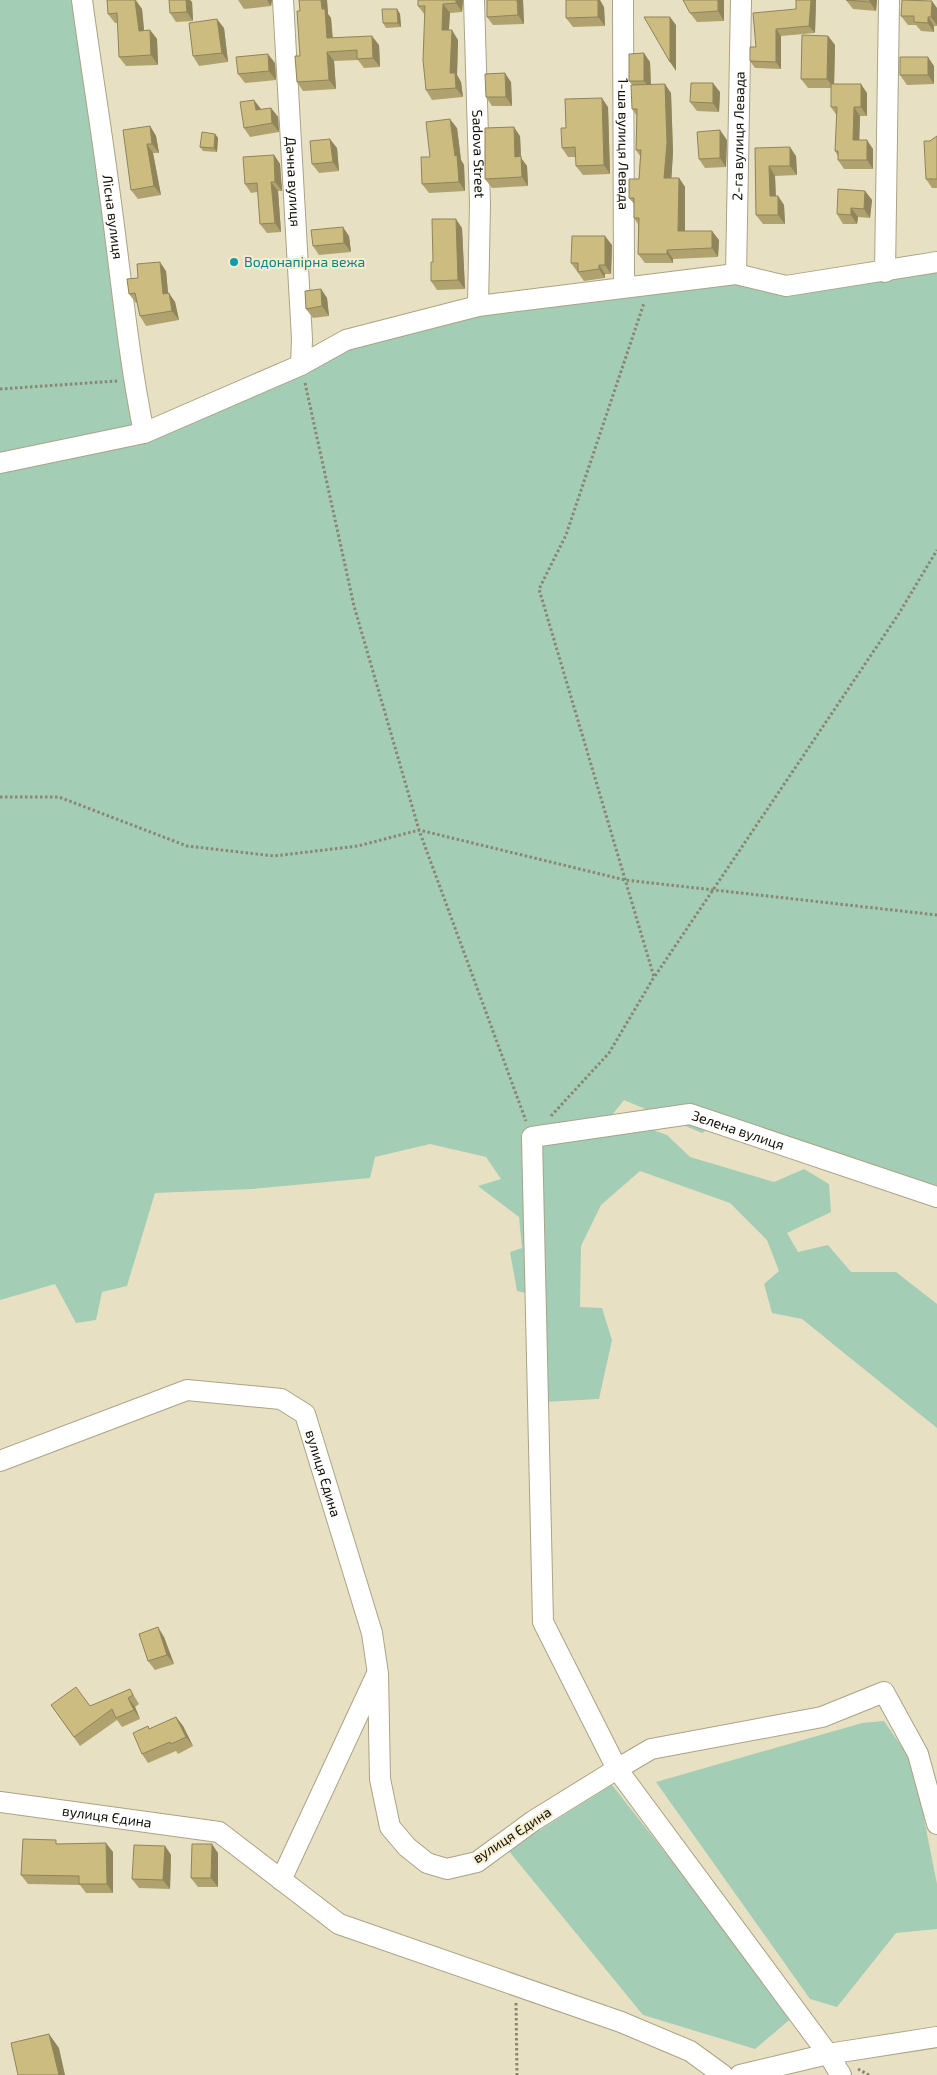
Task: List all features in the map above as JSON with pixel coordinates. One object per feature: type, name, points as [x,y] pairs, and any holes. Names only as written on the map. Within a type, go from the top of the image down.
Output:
[{"type":"street","name":"Лісна вулиця","points":[[82,0],[108,179],[133,380],[144,433]]},
{"type":"street","name":"Дачна вулиця","points":[[283,0],[302,339],[301,365]]},
{"type":"street","name":"Sadova Street","points":[[474,0],[480,204],[478,306]]},
{"type":"street","name":"1-ша вулиця Левада","points":[[623,0],[624,278],[628,287]]},
{"type":"street","name":"2-га вулиця Левада","points":[[736,274],[741,0]]},
{"type":"street","points":[[885,272],[889,0]]},
{"type":"street","points":[[0,463],[144,433],[301,365],[346,340],[478,306],[736,274],[786,286],[885,272],[937,262]]},
{"type":"street","name":"Зелена вулиця","points":[[532,1137],[690,1114],[937,1197]]},
{"type":"street","points":[[532,1137],[543,1622],[617,1770],[828,2054],[841,2075]]},
{"type":"street","name":"вулиця Єдина","points":[[0,1461],[187,1390],[281,1399],[305,1414],[372,1633],[378,1672],[380,1779],[390,1827],[407,1847],[427,1863],[447,1869],[477,1862],[533,1820],[651,1749],[822,1717],[884,1692],[918,1754],[937,1824]]},
{"type":"street","points":[[281,1880],[378,1672]]},
{"type":"street","name":"вулиця Єдина","points":[[0,1802],[219,1832],[338,1924],[622,2022],[690,2050],[722,2075]]},
{"type":"street","points":[[740,2075],[828,2054],[937,2037]]},
{"type":"path","points":[[650,285],[566,535],[539,589],[654,977]]},
{"type":"path","points":[[301,365],[354,606],[419,830],[532,1137],[609,1053],[654,977],[898,615],[937,550]]},
{"type":"path","points":[[0,389],[133,380]]},
{"type":"path","points":[[0,797],[59,797],[187,846],[274,856],[358,846],[419,830],[626,880],[937,915]]},
{"type":"path","points":[[515,1985],[517,2075]]},
{"type":"green space","points":[[0,0],[82,0],[144,433],[301,365],[478,306],[693,278],[787,286],[937,262],[937,1197],[713,1126],[702,1133],[624,1100],[612,1115],[667,1135],[690,1157],[774,1182],[804,1169],[829,1184],[831,1212],[787,1233],[798,1252],[828,1245],[851,1272],[896,1272],[937,1304],[937,1428],[802,1319],[772,1313],[764,1284],[779,1271],[767,1240],[730,1203],[640,1171],[601,1205],[581,1246],[580,1307],[602,1308],[612,1340],[599,1399],[543,1402],[542,1297],[517,1291],[510,1252],[522,1248],[519,1217],[478,1186],[501,1179],[486,1157],[430,1144],[375,1157],[370,1178],[252,1189],[155,1193],[127,1286],[102,1292],[96,1320],[76,1323],[55,1284],[0,1300]]},
{"type":"green space","points":[[884,1721],[913,1763],[937,1884],[937,1929],[896,1933],[837,2007],[810,1999],[656,1782],[862,1723]]},
{"type":"green space","points":[[612,1785],[794,2016],[755,2049],[643,2015],[508,1850]]},
{"type":"building","points":[[107,0],[135,0],[139,31],[150,30],[151,55],[119,57],[117,13],[108,14]]},
{"type":"building","points":[[169,0],[186,0],[187,12],[170,13]]},
{"type":"building","points":[[299,0],[321,0],[322,9],[325,9],[327,38],[372,36],[373,58],[357,59],[357,50],[327,52],[329,80],[297,82],[295,56],[300,56],[297,11],[300,11]]},
{"type":"building","points":[[418,0],[456,0],[456,3],[443,4],[442,30],[452,30],[450,73],[455,73],[456,88],[426,90],[423,60],[425,6],[418,6]]},
{"type":"building","points":[[487,0],[517,0],[518,15],[487,17]]},
{"type":"building","points":[[566,0],[598,0],[598,17],[566,18]]},
{"type":"building","points":[[683,0],[718,0],[718,11],[690,13]]},
{"type":"building","points":[[796,0],[811,0],[809,26],[776,29],[776,62],[750,61],[750,47],[756,47],[753,13],[796,9]]},
{"type":"building","points":[[846,0],[870,0],[870,2]]},
{"type":"building","points":[[902,0],[932,1],[931,17],[928,17],[928,23],[914,22],[914,16],[901,16]]},
{"type":"building","points":[[382,9],[397,9],[398,23],[383,23]]},
{"type":"building","points":[[644,17],[670,17],[670,62]]},
{"type":"building","points":[[217,19],[222,53],[193,56],[189,23]]},
{"type":"building","points":[[802,35],[828,36],[827,79],[801,79]]},
{"type":"building","points":[[644,53],[644,81],[629,81],[629,54]]},
{"type":"building","points":[[268,54],[269,71],[238,74],[236,57]]},
{"type":"building","points":[[900,57],[928,57],[928,75],[900,75]]},
{"type":"building","points":[[505,73],[506,97],[486,97],[485,74]]},
{"type":"building","points":[[691,83],[713,83],[713,103],[690,102]]},
{"type":"building","points":[[665,84],[667,143],[664,178],[679,178],[678,231],[712,231],[712,248],[667,250],[667,254],[638,254],[639,218],[634,218],[634,198],[629,198],[629,179],[639,179],[641,150],[636,150],[637,109],[632,109],[631,85]]},
{"type":"building","points":[[831,84],[861,84],[861,107],[854,107],[853,140],[867,140],[867,160],[838,160],[838,151],[835,151],[837,107],[831,107]]},
{"type":"building","points":[[602,98],[604,165],[576,166],[575,147],[562,148],[561,128],[566,128],[565,99]]},
{"type":"building","points":[[254,100],[256,110],[271,108],[272,123],[244,128],[240,102]]},
{"type":"building","points":[[450,119],[455,156],[457,155],[459,182],[422,184],[421,157],[430,157],[426,122]]},
{"type":"building","points":[[150,126],[152,144],[147,144],[154,186],[131,190],[123,130]]},
{"type":"building","points":[[514,127],[515,157],[521,156],[522,177],[485,179],[485,128]]},
{"type":"building","points":[[720,130],[720,158],[699,159],[697,132]]},
{"type":"building","points":[[202,132],[215,134],[214,148],[200,147]]},
{"type":"building","points":[[937,136],[937,179],[926,179],[924,141],[930,141]]},
{"type":"building","points":[[330,139],[333,162],[312,164],[310,141]]},
{"type":"building","points":[[790,147],[790,166],[769,166],[770,196],[778,196],[778,215],[756,215],[755,148]]},
{"type":"building","points":[[274,155],[275,182],[271,182],[275,223],[260,224],[257,183],[245,184],[243,157]]},
{"type":"building","points":[[838,189],[865,191],[864,209],[851,208],[851,215],[837,214]]},
{"type":"building","points":[[432,219],[456,219],[458,280],[431,281],[431,262],[433,262]]},
{"type":"building","points":[[343,227],[344,243],[313,246],[311,230]]},
{"type":"building","points":[[572,236],[605,236],[605,265],[599,265],[599,269],[578,272],[578,263],[571,263]]},
{"type":"building","points":[[160,262],[163,294],[169,293],[172,311],[140,316],[135,293],[129,294],[127,279],[138,278],[137,264]]},
{"type":"building","points":[[321,289],[322,306],[306,309],[305,291]]},
{"type":"building","points":[[158,1627],[167,1655],[148,1661],[139,1634]]},
{"type":"building","points":[[76,1687],[90,1706],[130,1689],[133,1695],[128,1698],[134,1710],[116,1718],[112,1709],[74,1737],[51,1705]]},
{"type":"building","points":[[176,1717],[186,1737],[142,1754],[133,1733],[148,1726],[149,1729]]},
{"type":"building","points":[[23,1839],[56,1840],[56,1844],[106,1843],[107,1884],[79,1884],[79,1876],[21,1875]]},
{"type":"building","points":[[192,1844],[212,1844],[211,1878],[191,1878]]},
{"type":"building","points":[[134,1845],[165,1846],[163,1880],[132,1879]]},
{"type":"building","points":[[49,2034],[59,2075],[18,2075],[11,2043]]},
{"type":"place","name":"Водонапірна вежа","points":[[234,262]]}]
